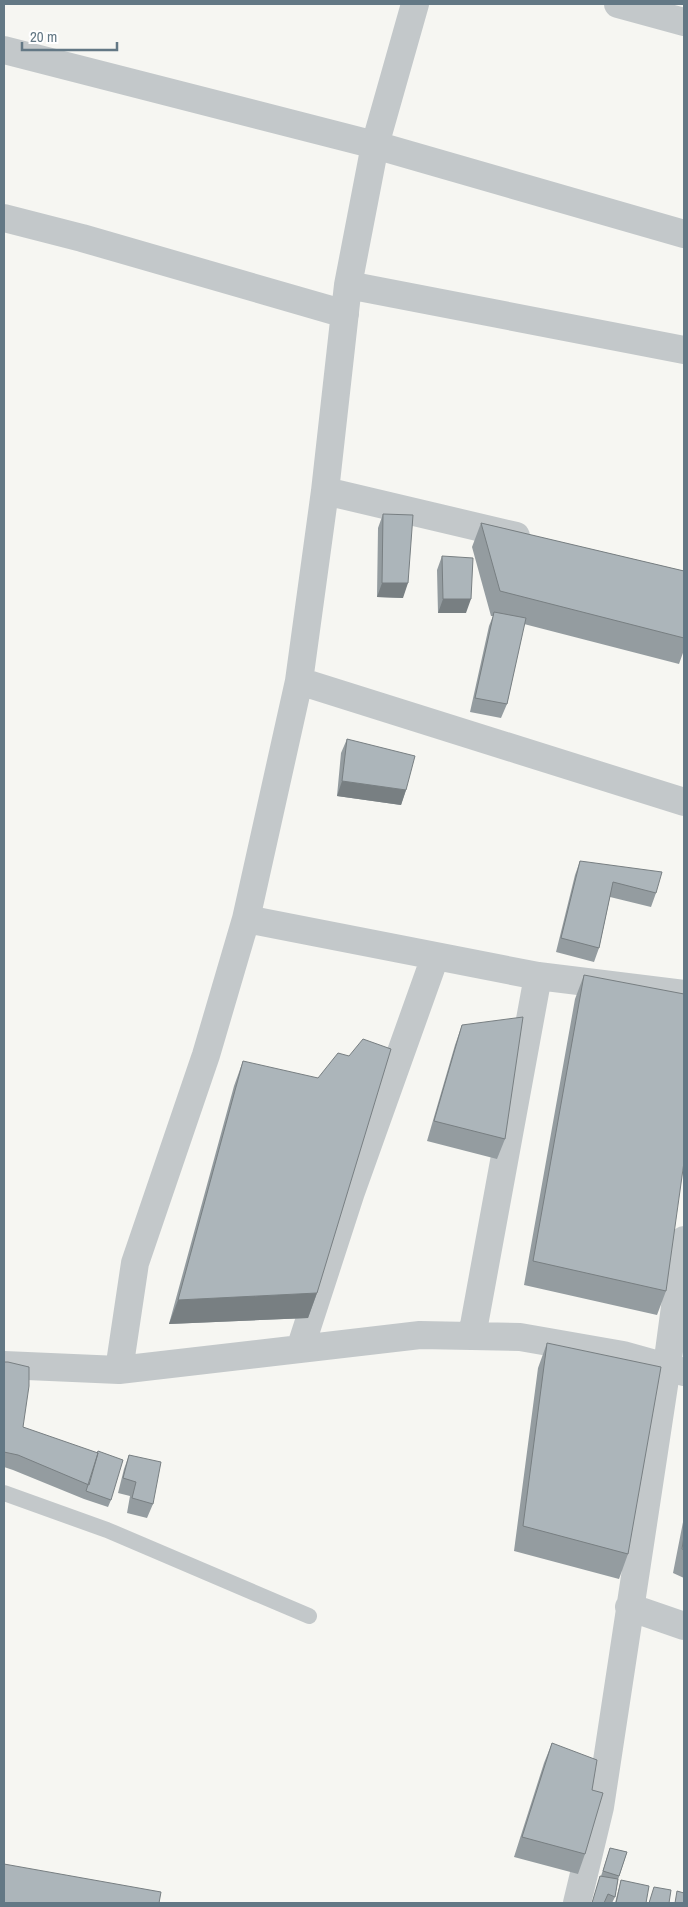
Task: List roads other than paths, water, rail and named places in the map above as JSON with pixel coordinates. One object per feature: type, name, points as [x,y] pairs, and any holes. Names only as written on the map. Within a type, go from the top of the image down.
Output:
[{"type":"street","points":[[119,1370],[135,1264],[206,1055],[246,919],[299,682],[326,490],[348,285],[376,145],[415,4]]},
{"type":"street","points":[[618,4],[684,22]]},
{"type":"street","points":[[4,50],[376,145],[684,234]]},
{"type":"street","points":[[4,218],[82,238],[345,314]]},
{"type":"street","points":[[348,285],[684,350]]},
{"type":"street","points":[[326,490],[539,541]]},
{"type":"street","points":[[299,682],[684,802]]},
{"type":"street","points":[[246,919],[538,976],[684,994]]},
{"type":"street","points":[[300,1349],[350,1192],[435,957]]},
{"type":"street","points":[[472,1336],[538,976]]},
{"type":"street","points":[[577,1903],[600,1807],[629,1607],[676,1369],[684,1242]]},
{"type":"street","points":[[4,1365],[119,1370],[420,1335],[520,1337],[623,1355],[676,1369]]},
{"type":"street","points":[[629,1607],[684,1626]]},
{"type":"lane","points":[[4,1493],[107,1530],[309,1616]]}]
